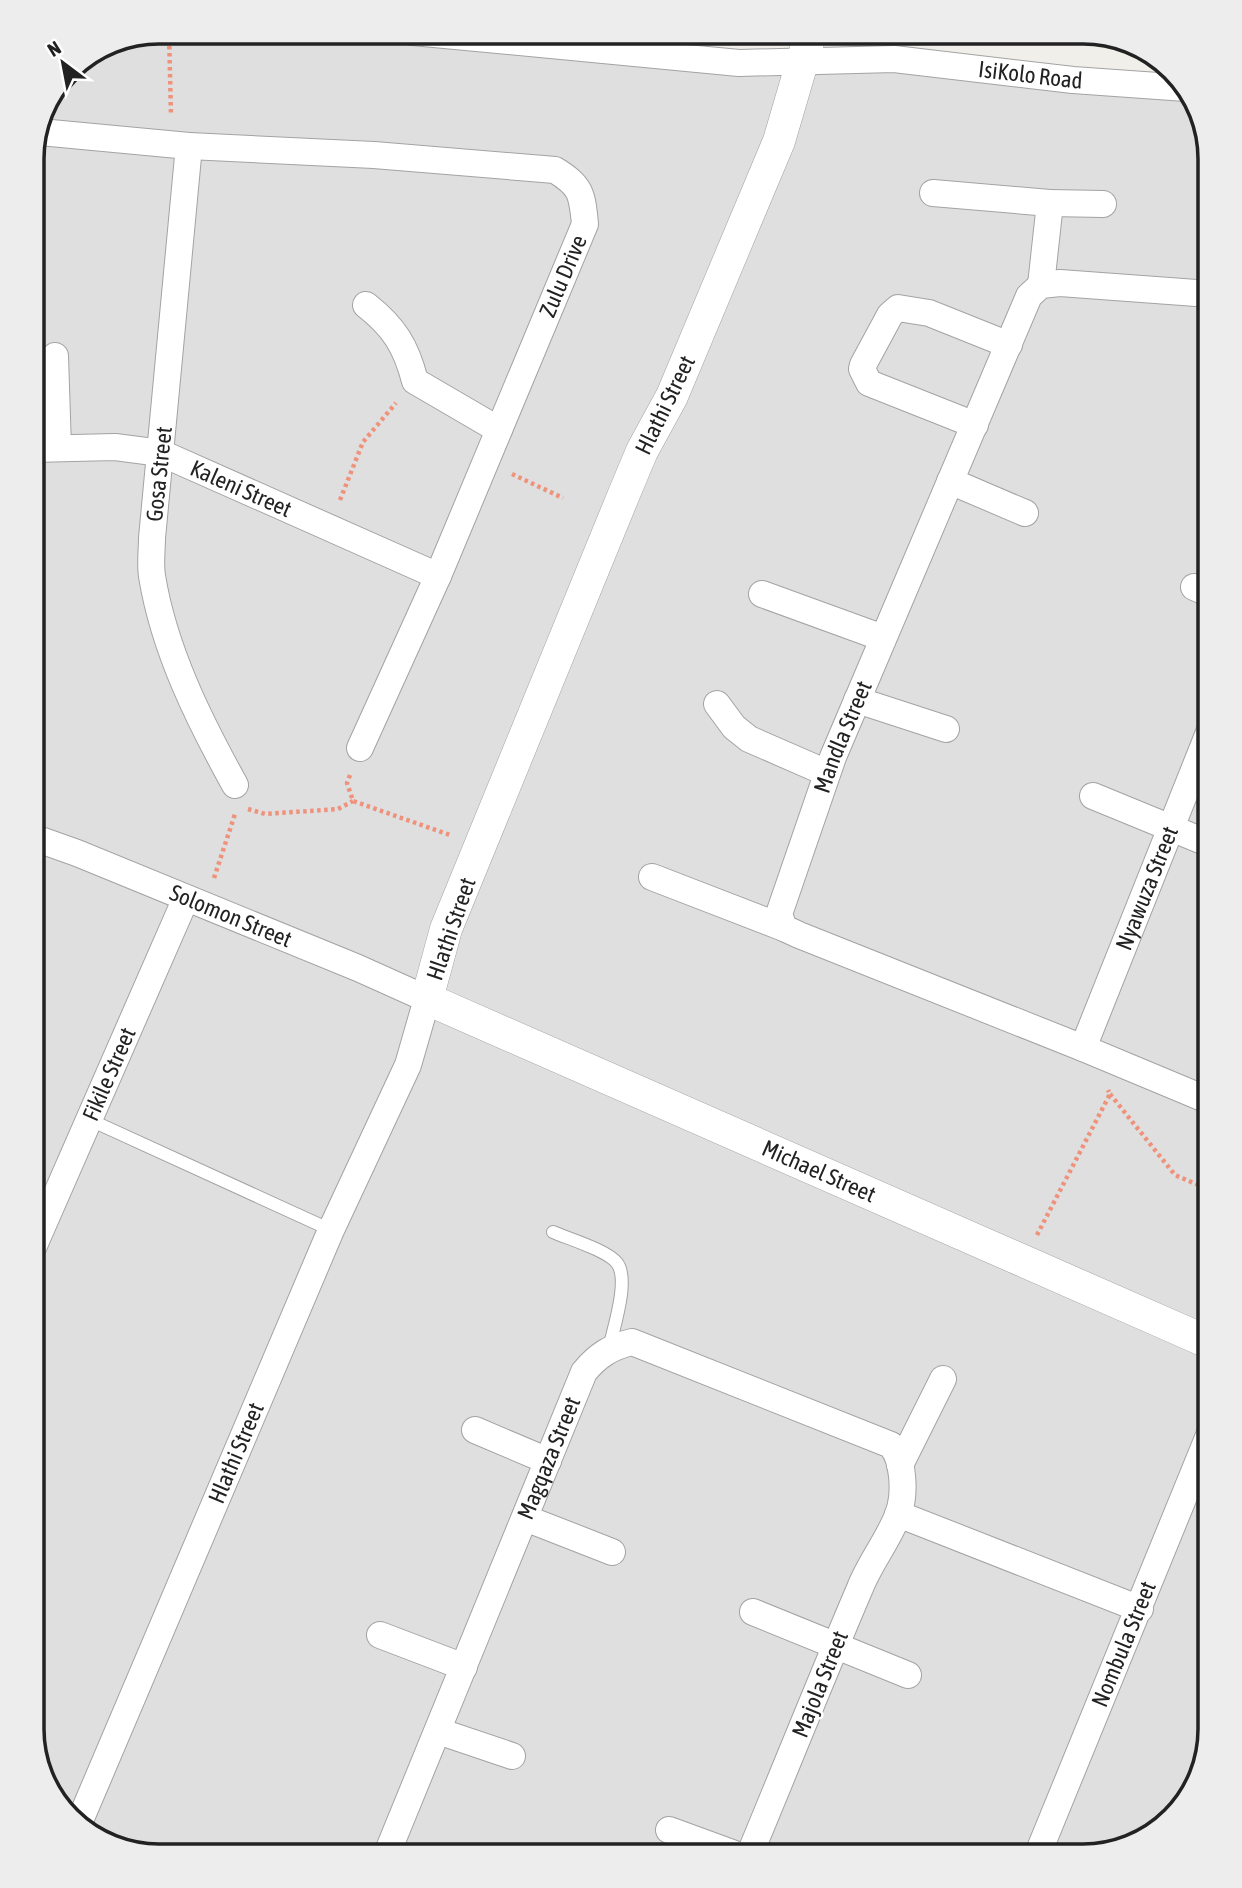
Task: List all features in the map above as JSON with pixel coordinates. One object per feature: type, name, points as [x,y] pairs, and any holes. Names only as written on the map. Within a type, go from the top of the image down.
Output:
[{"type":"street","name":"IsiKolo Road","points":[[539,44],[739,63],[807,46],[1073,80],[1173,87]]},
{"type":"street","name":"Hlathi Street","points":[[83,1814],[331,1230],[408,1065],[446,929],[628,483],[672,396],[769,167],[807,46]]},
{"type":"street","name":"Zulu Drive","points":[[47,133],[180,146],[374,155],[555,170],[574,182],[583,201],[585,224],[438,576],[360,748]]},
{"type":"street","name":"Gosa Street","points":[[180,146],[161,453],[152,538],[152,573],[159,610],[179,672],[235,785]]},
{"type":"street","points":[[933,193],[1050,203],[1103,204]]},
{"type":"street","points":[[1050,203],[1041,285],[1060,283],[1198,293]]},
{"type":"street","name":"Mandla Street","points":[[784,928],[779,914],[827,773],[1029,296],[1041,285]]},
{"type":"street","points":[[366,305],[388,322],[399,339],[407,353],[415,381],[499,430]]},
{"type":"street","points":[[975,425],[869,383],[862,369],[863,365],[890,315],[898,308],[929,313],[1009,345]]},
{"type":"street","points":[[55,356],[58,448]]},
{"type":"street","name":"Kaleni Street","points":[[44,449],[115,447],[161,453],[438,576]]},
{"type":"street","points":[[950,481],[1025,513]]},
{"type":"street","points":[[762,594],[883,638]]},
{"type":"street","points":[[857,700],[946,729]]},
{"type":"street","points":[[718,704],[734,727],[749,740],[827,773]]},
{"type":"street","name":"Nyawuza Street","points":[[1083,1048],[1198,761]]},
{"type":"street","points":[[1093,796],[1198,839]]},
{"type":"street","name":"Solomon Street","points":[[44,842],[195,901],[427,999]]},
{"type":"street","points":[[652,877],[1198,1096]]},
{"type":"street","name":"Fikile Street","points":[[44,1219],[89,1119],[195,901]]},
{"type":"street","name":"Michael Street","points":[[427,999],[1198,1338]]},
{"type":"street","points":[[608,1350],[632,1342],[896,1455],[943,1379]]},
{"type":"street","name":"Magqaza Street","points":[[391,1844],[584,1372],[595,1359],[608,1350]]},
{"type":"street","points":[[475,1430],[548,1461]]},
{"type":"street","name":"Majola Street","points":[[754,1844],[864,1578],[898,1514],[901,1501],[896,1455]]},
{"type":"street","name":"Nombula Street","points":[[1042,1844],[1140,1609],[1198,1495]]},
{"type":"street","points":[[898,1514],[1140,1609]]},
{"type":"street","points":[[525,1518],[612,1552]]},
{"type":"street","points":[[753,1612],[908,1675]]},
{"type":"street","points":[[380,1635],[464,1667]]},
{"type":"street","points":[[438,1731],[512,1756]]},
{"type":"street","points":[[669,1830],[707,1844]]},
{"type":"lane","points":[[89,1119],[331,1230]]},
{"type":"lane","points":[[553,1232],[607,1255],[618,1264],[623,1281],[608,1350]]},
{"type":"path","points":[[170,44],[180,146]]},
{"type":"path","points":[[336,531],[336,510],[363,442],[415,381]]},
{"type":"path","points":[[486,462],[563,498]]},
{"type":"path","points":[[353,801],[347,783],[360,748]]},
{"type":"path","points":[[195,901],[220,862],[237,806],[265,814],[338,809],[353,801],[482,844]]},
{"type":"path","points":[[1083,1048],[1110,1094],[1175,1175],[1198,1185]]},
{"type":"path","points":[[1024,1261],[1110,1094]]},
{"type":"shaded area","points":[[159,44],[582,44],[1178,95],[1183,101],[1194,129],[1198,159],[1198,1729],[1194,1759],[1183,1787],[1164,1810],[1141,1829],[1113,1840],[1083,1844],[152,1844],[129,1840],[101,1829],[78,1810],[59,1787],[48,1759],[44,1729],[44,152],[48,129],[62,98],[98,98],[98,61],[122,50]]}]
